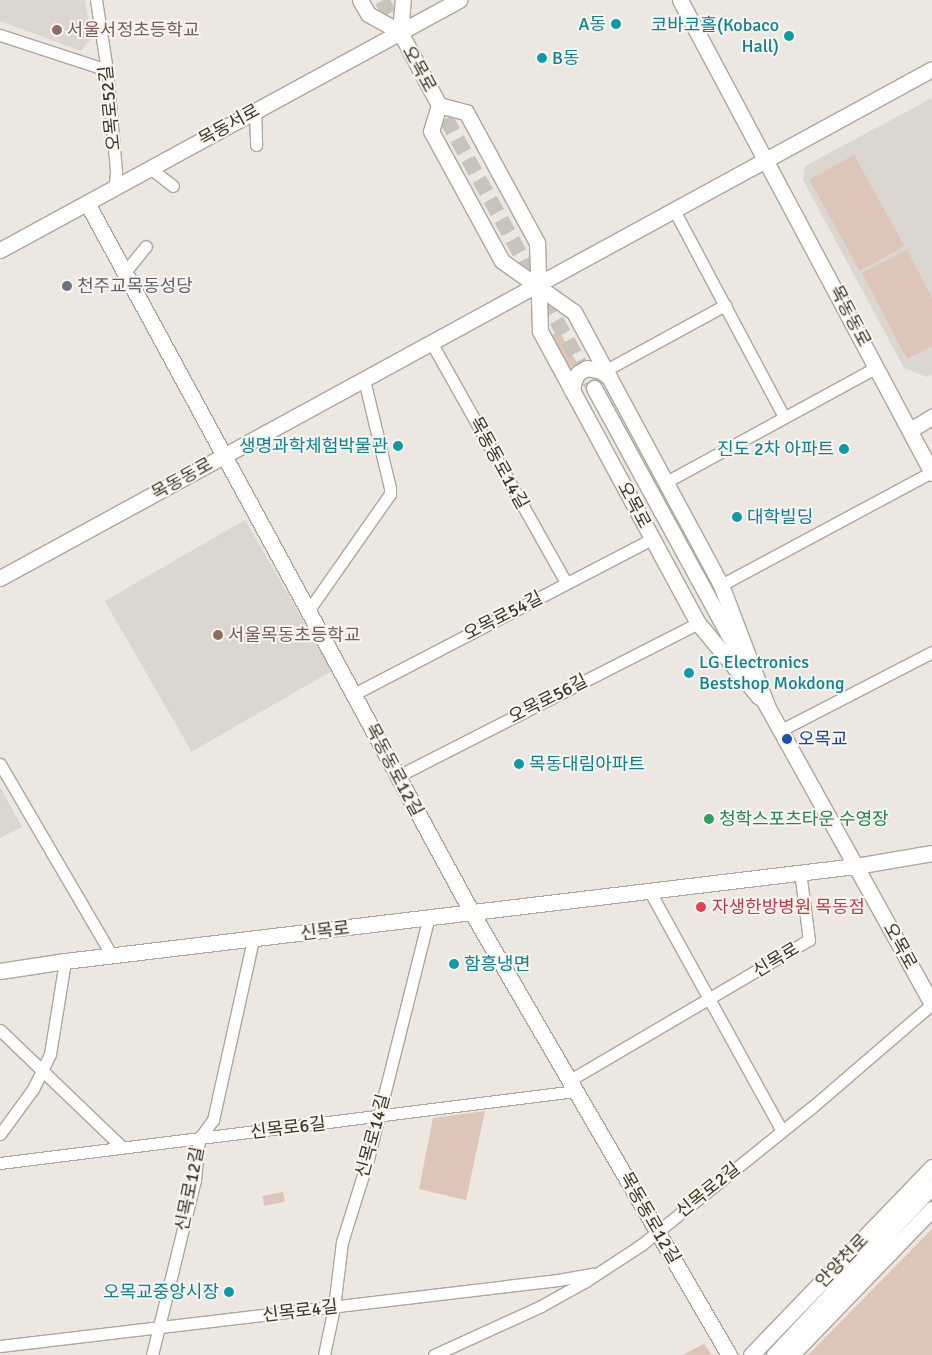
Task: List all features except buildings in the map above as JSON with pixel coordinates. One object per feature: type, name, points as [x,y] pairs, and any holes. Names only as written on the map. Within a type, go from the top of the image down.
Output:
[{"type":"main road","name":"오목로","points":[[360,0],[368,14],[400,32],[439,105],[431,131],[502,261],[574,312],[722,585],[768,708]]},
{"type":"main road","name":"오목로","points":[[400,32],[403,0]]},
{"type":"main road","name":"목동서로","points":[[0,250],[459,0]]},
{"type":"main road","points":[[680,0],[765,160]]},
{"type":"main road","name":"목동동로","points":[[0,578],[765,160],[932,73]]},
{"type":"main road","name":"오목로","points":[[439,105],[466,112],[537,243],[540,331],[652,539],[698,623],[768,708]]},
{"type":"main road","name":"목동동로","points":[[765,160],[932,473]]},
{"type":"main road","name":"목동동로12길","points":[[88,203],[471,911],[730,1355]]},
{"type":"main road","points":[[572,391],[578,372],[587,368],[608,374]]},
{"type":"main road","name":"오목로","points":[[594,388],[932,1004]]},
{"type":"main road","points":[[910,430],[932,417]]},
{"type":"main road","name":"신목로","points":[[0,971],[65,961],[471,911],[856,866],[932,853]]},
{"type":"main road","name":"안양천로","points":[[751,1355],[932,1167]]},
{"type":"main road","name":"안양천로","points":[[774,1355],[932,1186]]},
{"type":"main road","points":[[791,1355],[932,1209]]},
{"type":"street","name":"오목로52길","points":[[96,0],[107,70],[116,171],[115,188]]},
{"type":"street","points":[[0,35],[107,70]]},
{"type":"street","points":[[256,111],[256,145]]},
{"type":"street","points":[[150,168],[173,186]]},
{"type":"street","points":[[674,210],[784,417]]},
{"type":"street","points":[[125,272],[146,246]]},
{"type":"street","points":[[608,374],[725,306]]},
{"type":"street","name":"목동동로14길","points":[[432,342],[566,584]]},
{"type":"street","points":[[666,482],[877,367]]},
{"type":"street","points":[[308,611],[390,494],[364,380]]},
{"type":"street","points":[[722,585],[932,473]]},
{"type":"street","name":"오목로54길","points":[[354,694],[652,539]]},
{"type":"street","name":"오목로56길","points":[[398,776],[698,623]]},
{"type":"street","points":[[781,730],[932,652]]},
{"type":"street","points":[[0,764],[112,956]]},
{"type":"street","name":"신목로","points":[[710,999],[809,940],[800,872]]},
{"type":"street","points":[[649,890],[782,1131]]},
{"type":"street","name":"신목로14길","points":[[324,1355],[334,1307],[342,1242],[368,1159],[429,917]]},
{"type":"street","name":"신목로12길","points":[[152,1355],[195,1180],[199,1139],[213,1120],[253,939]]},
{"type":"street","points":[[0,1134],[33,1089],[50,1054],[65,961]]},
{"type":"street","points":[[573,1086],[710,999]]},
{"type":"street","name":"신목로2길","points":[[434,1355],[541,1306],[600,1272],[641,1245],[811,1108],[932,1004]]},
{"type":"street","points":[[0,1030],[123,1148]]},
{"type":"street","name":"신목로6길","points":[[0,1163],[378,1116],[573,1086]]},
{"type":"street","name":"신목로4길","points":[[0,1346],[158,1329],[558,1280],[600,1272]]},
{"type":"shaded area","name":"서울서정초등학교","points":[[0,0],[85,0],[91,39],[81,51],[0,21]]},
{"type":"shaded area","points":[[932,98],[932,374],[927,377],[904,368],[803,180],[805,166]]},
{"type":"shaded area","points":[[854,155],[904,246],[860,271],[809,180]]},
{"type":"shaded area","points":[[907,250],[932,298],[932,346],[907,359],[862,273]]},
{"type":"shaded area","points":[[559,331],[577,363],[567,370],[546,338]]},
{"type":"shaded area","name":"서울목동초등학교","points":[[245,520],[332,671],[192,752],[105,601]]},
{"type":"shaded area","points":[[0,787],[22,827],[0,838]]},
{"type":"shaded area","points":[[485,1111],[466,1200],[419,1189],[433,1118]]},
{"type":"shaded area","points":[[283,1192],[285,1202],[264,1206],[262,1196]]},
{"type":"shaded area","points":[[932,1229],[932,1355],[808,1355]]},
{"type":"shaded area","points":[[704,1344],[712,1355],[682,1355]]},
{"type":"tunnel","points":[[382,0],[402,36]]},
{"type":"tunnel","points":[[435,98],[594,388]]},
{"type":"place","name":"A동","points":[[616,24]]},
{"type":"place","name":"서울서정초등학교","points":[[57,30]]},
{"type":"place","name":"코바코홀(Kobaco Hall)","points":[[789,36]]},
{"type":"place","name":"B동","points":[[542,58]]},
{"type":"place","name":"천주교목동성당","points":[[67,286]]},
{"type":"place","name":"생명과학체험박물관","points":[[398,446]]},
{"type":"place","name":"진도 2차 아파트","points":[[844,449]]},
{"type":"place","name":"대학빌딩","points":[[737,517]]},
{"type":"place","name":"서울목동초등학교","points":[[218,635]]},
{"type":"place","name":"LG Electronics Bestshop Mokdong","points":[[689,673]]},
{"type":"place","name":"오목교","points":[[787,739]]},
{"type":"place","name":"목동대림아파트","points":[[519,764]]},
{"type":"place","name":"청학스포츠타운 수영장","points":[[709,819]]},
{"type":"place","name":"자생한방병원 목동점","points":[[701,907]]},
{"type":"place","name":"함흥냉면","points":[[454,964]]},
{"type":"place","name":"오목교중앙시장","points":[[229,1292]]}]
